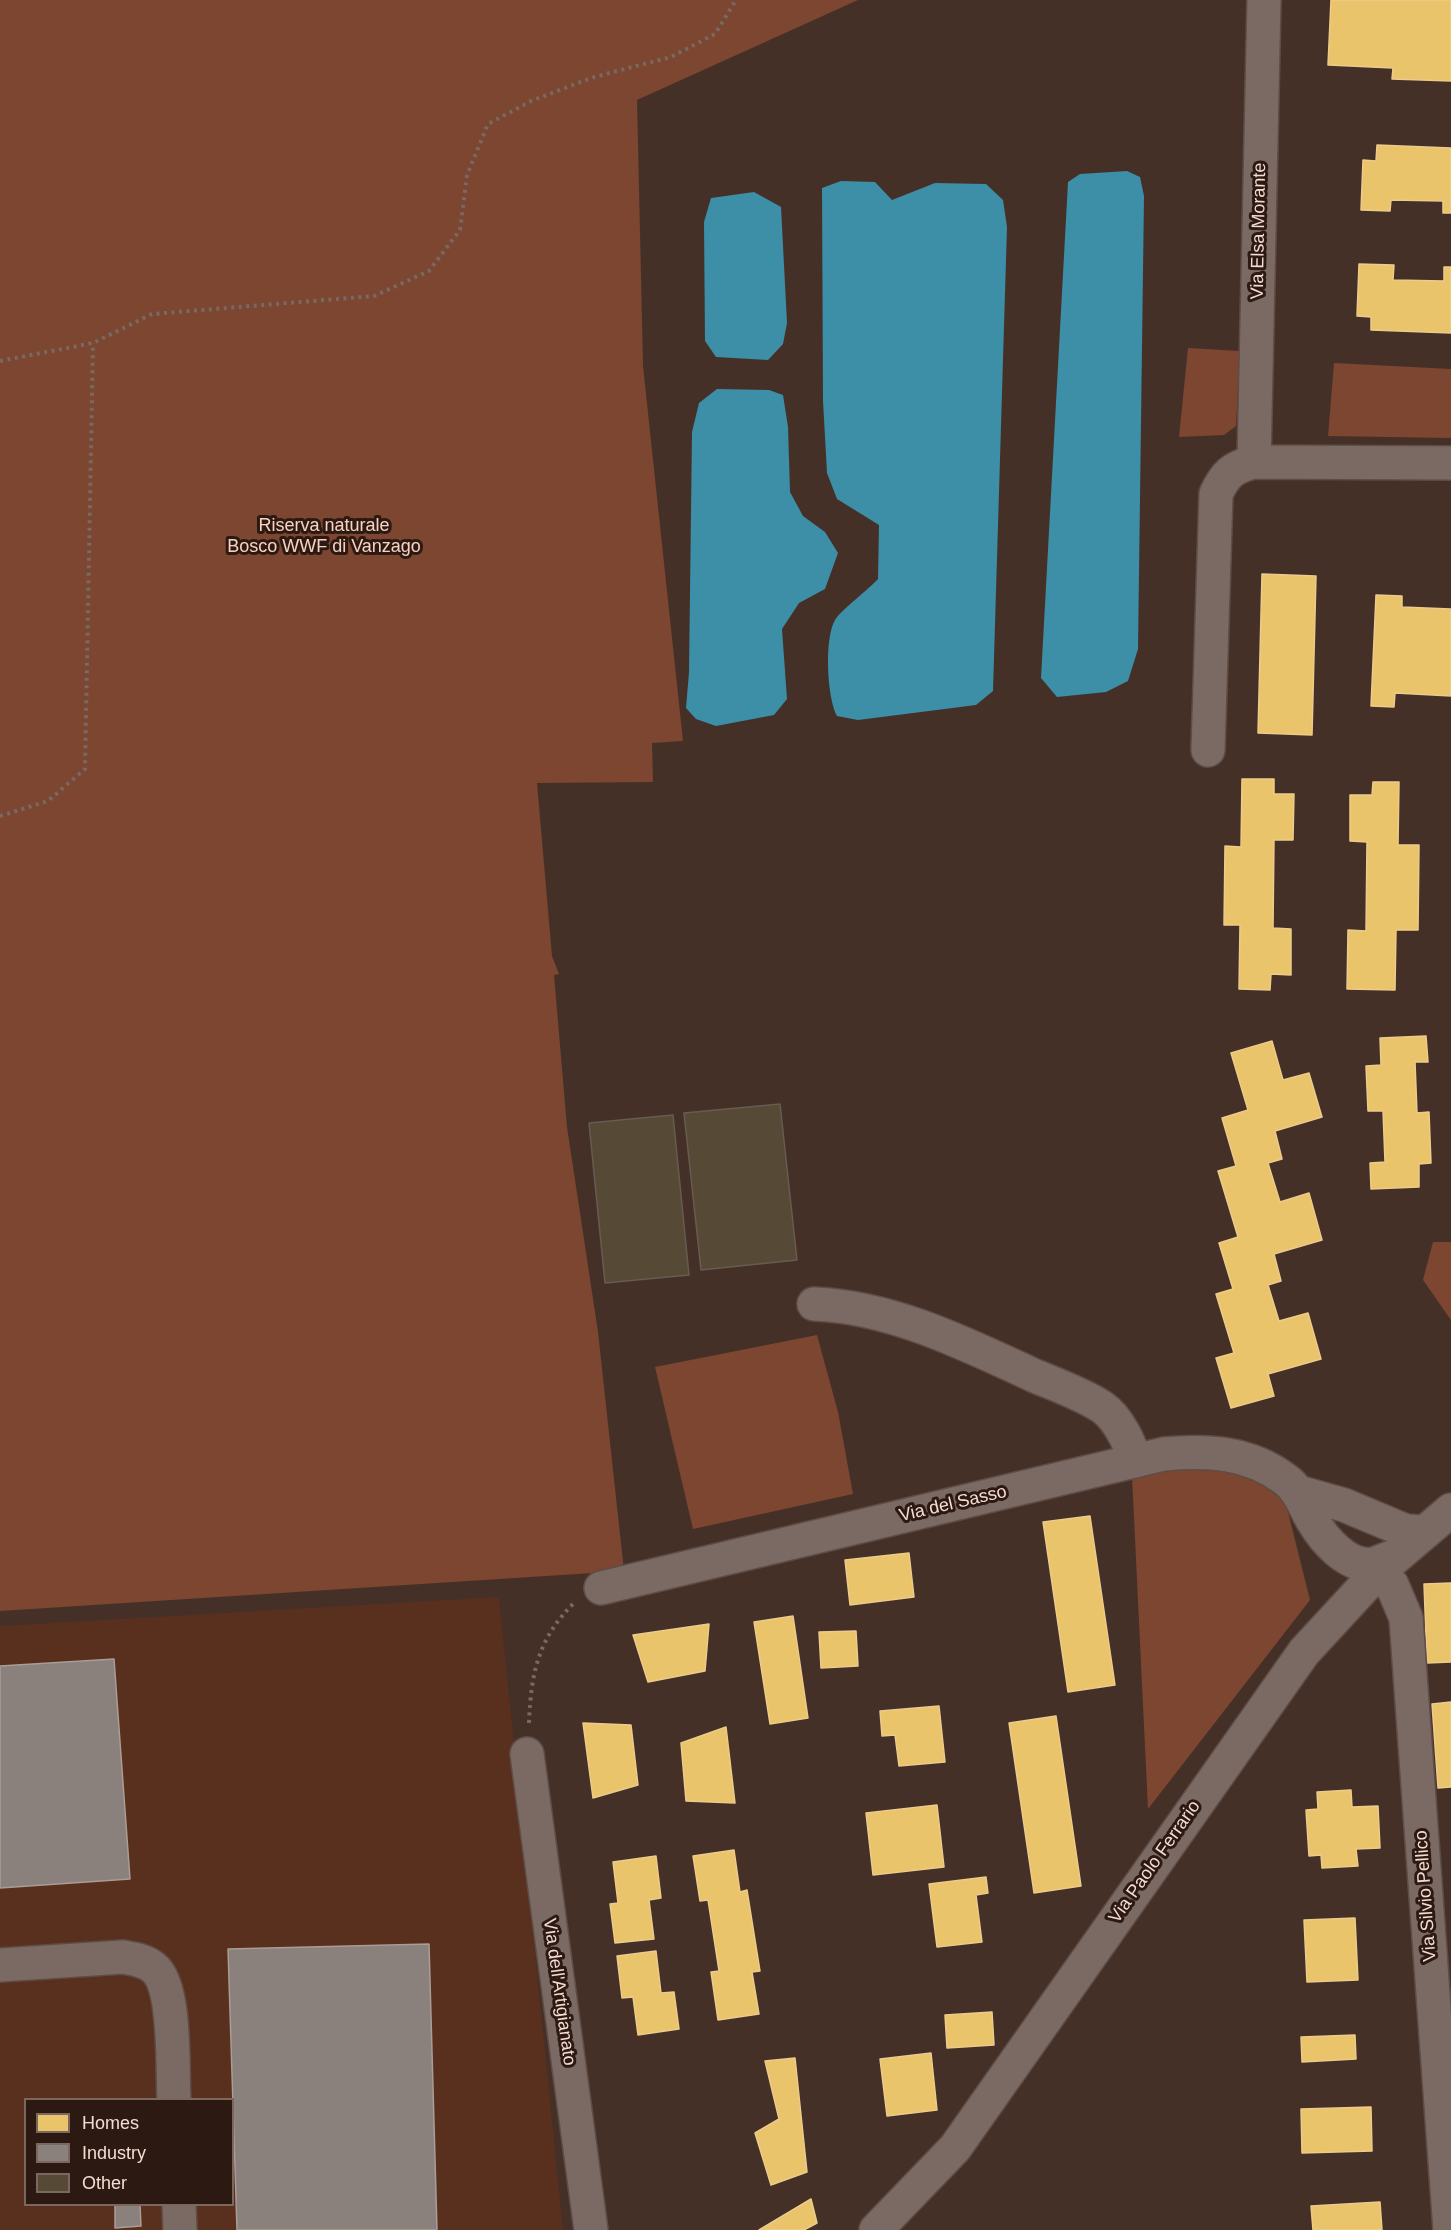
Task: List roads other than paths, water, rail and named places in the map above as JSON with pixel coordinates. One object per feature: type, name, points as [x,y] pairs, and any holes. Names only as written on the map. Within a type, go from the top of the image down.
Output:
[{"type":"street","name":"Via Elsa Morante","points":[[1254,462],[1264,0]]},
{"type":"street","points":[[1208,750],[1216,494],[1224,477],[1236,466],[1254,462],[1451,464]]},
{"type":"street","points":[[814,1304],[841,1305],[885,1314],[978,1349],[1066,1389],[1103,1408],[1129,1442],[1135,1461]]},
{"type":"street","name":"Via del Sasso","points":[[601,1588],[1135,1461],[1192,1451],[1241,1457],[1264,1465],[1288,1481],[1298,1492],[1314,1523],[1334,1549],[1361,1564],[1373,1564],[1386,1552],[1344,1505],[1298,1492]]},
{"type":"street","name":"Via Paolo Ferrario","points":[[876,2230],[955,2148],[1272,1694],[1321,1632],[1386,1552],[1422,1532],[1451,1510]]},
{"type":"street","points":[[1321,1632],[1331,1607],[1335,1588],[1334,1549]]},
{"type":"street","name":"Via Silvio Pellico","points":[[1386,1552],[1392,1585],[1406,1618],[1450,2230]]},
{"type":"street","name":"Via dell'Artigianato","points":[[527,1754],[591,2230]]},
{"type":"street","points":[[0,1965],[123,1957],[142,1960],[156,1969],[170,2004],[174,2098]]},
{"type":"street","points":[[179,2206],[180,2230]]},
{"type":"water","points":[[1127,171],[1140,177],[1144,196],[1138,649],[1128,681],[1106,692],[1057,697],[1041,678],[1068,182],[1080,174]]},
{"type":"water","points":[[841,181],[875,182],[892,200],[935,183],[986,184],[1003,200],[1007,227],[993,691],[976,705],[858,720],[837,716],[831,696],[828,654],[829,640],[835,620],[878,579],[879,525],[837,499],[827,473],[823,401],[822,188]]},
{"type":"water","points":[[754,192],[781,207],[787,323],[783,344],[768,360],[716,357],[705,341],[704,222],[711,198]]},
{"type":"water","points":[[717,389],[769,390],[783,395],[788,427],[790,492],[803,516],[825,532],[838,553],[825,589],[799,603],[782,629],[787,699],[774,715],[716,726],[696,719],[686,708],[689,672],[692,432],[699,403]]},
{"type":"park label","name":"Riserva naturale Bosco WWF di Vanzago","points":[[324,536]]}]
